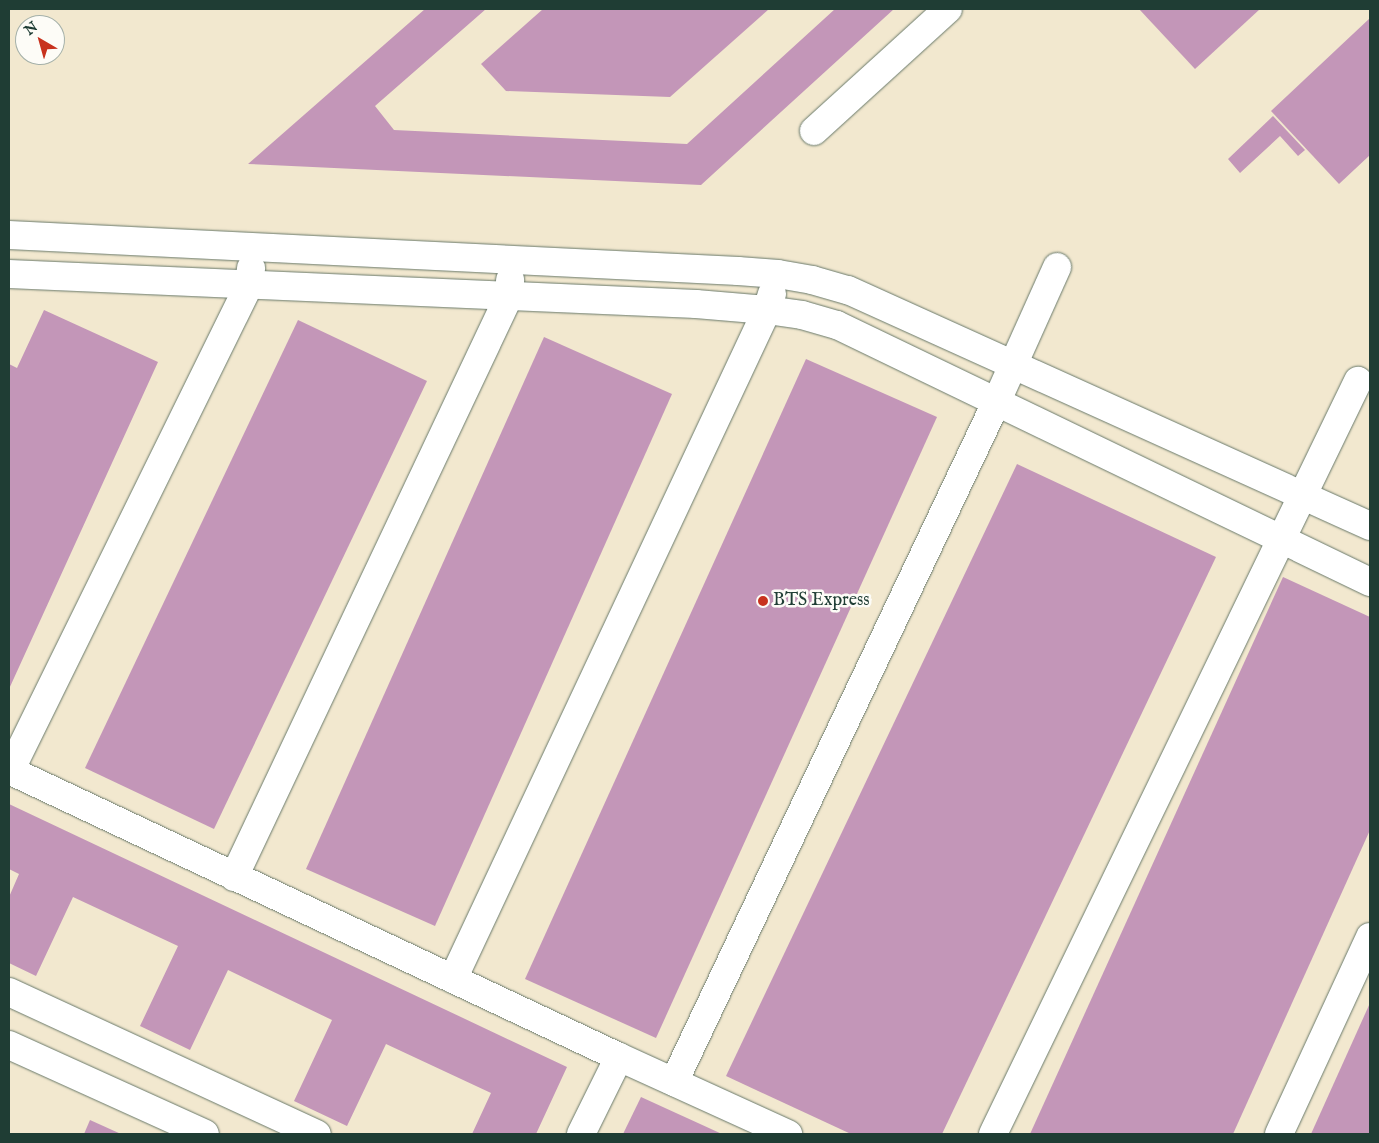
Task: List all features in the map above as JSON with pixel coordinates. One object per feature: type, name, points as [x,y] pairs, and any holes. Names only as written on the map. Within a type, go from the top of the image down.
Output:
[{"type":"lane","points":[[814,131],[948,9]]},
{"type":"lane","points":[[9,234],[778,274],[812,280],[848,290],[1370,526]]},
{"type":"lane","points":[[252,248],[249,285],[10,771],[619,1057],[788,1134]]},
{"type":"lane","points":[[234,876],[509,296],[512,260]]},
{"type":"lane","points":[[674,1082],[996,403],[1057,267]]},
{"type":"lane","points":[[9,274],[509,296],[767,310],[802,315],[837,326],[1370,582]]},
{"type":"lane","points":[[453,979],[767,310],[778,274]]},
{"type":"lane","points":[[993,1134],[1358,381]]},
{"type":"lane","points":[[1279,1134],[1370,937]]},
{"type":"lane","points":[[9,992],[316,1134]]},
{"type":"lane","points":[[9,1046],[205,1134]]},
{"type":"lane","points":[[581,1134],[619,1057]]},
{"type":"building","points":[[425,9],[486,9],[375,106],[394,130],[687,144],[835,9],[894,9],[701,185],[248,164]]},
{"type":"building","points":[[543,9],[769,9],[670,97],[506,91],[481,64]]},
{"type":"building","points":[[1139,9],[1260,9],[1195,69]]},
{"type":"building","points":[[1370,18],[1370,155],[1339,184],[1271,111]]},
{"type":"building","points":[[1273,116],[1305,150],[1298,156],[1280,136],[1240,173],[1228,159]]},
{"type":"building","points":[[44,310],[158,362],[9,689],[9,364],[17,368]]},
{"type":"building","points":[[298,320],[427,381],[214,829],[85,768]]},
{"type":"building","points":[[544,337],[672,394],[435,926],[306,869]]},
{"type":"building","points":[[806,359],[937,417],[656,1038],[525,979]]},
{"type":"building","points":[[1017,464],[1216,557],[942,1134],[851,1134],[726,1076]]},
{"type":"building","points":[[1283,577],[1370,617],[1370,830],[1233,1134],[1030,1134]]},
{"type":"building","points":[[9,804],[567,1067],[536,1134],[472,1134],[491,1093],[386,1044],[347,1126],[294,1101],[332,1020],[228,970],[190,1050],[140,1026],[178,946],[73,897],[36,976],[9,963],[9,897],[19,874],[9,869]]},
{"type":"building","points":[[1370,1003],[1370,1134],[1311,1134]]},
{"type":"building","points":[[641,1097],[722,1134],[623,1134]]},
{"type":"building","points":[[90,1120],[121,1134],[84,1134]]},
{"type":"place","name":"BTS Express","points":[[763,601]]}]
